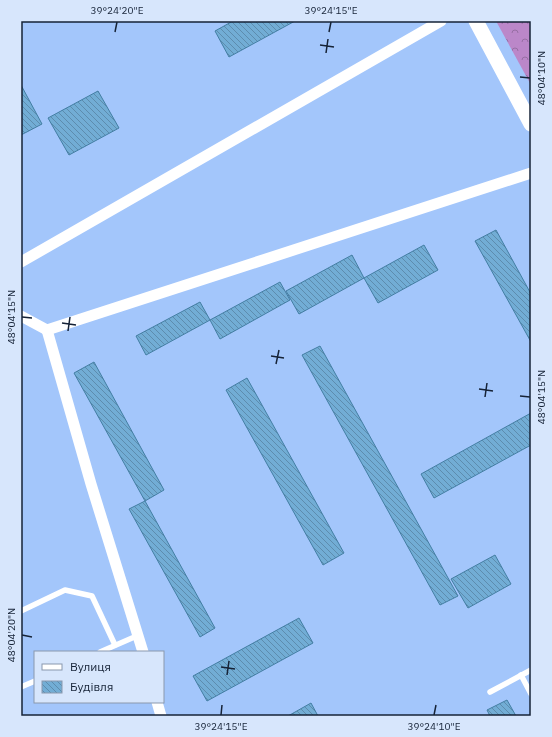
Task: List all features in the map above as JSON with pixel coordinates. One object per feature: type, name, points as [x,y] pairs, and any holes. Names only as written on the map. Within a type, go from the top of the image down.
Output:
[{"type":"main road","points":[[476,21],[531,124]]},
{"type":"street","points":[[21,262],[441,21]]},
{"type":"street","points":[[47,330],[531,173]]},
{"type":"street","points":[[21,316],[47,330],[91,484],[144,651]]},
{"type":"street","points":[[157,703],[161,716]]},
{"type":"lane","points":[[21,611],[65,590],[92,596],[115,645]]},
{"type":"lane","points":[[102,651],[139,635]]},
{"type":"lane","points":[[490,692],[531,670]]},
{"type":"lane","points":[[521,675],[531,694]]},
{"type":"lane","points":[[21,687],[34,681]]},
{"type":"green space","points":[[496,21],[531,21],[531,85]]},
{"type":"building","points":[[233,21],[295,21],[229,57],[215,31]]},
{"type":"building","points":[[21,85],[42,124],[21,135]]},
{"type":"building","points":[[98,91],[119,128],[69,155],[48,118]]},
{"type":"building","points":[[496,230],[531,294],[531,342],[475,241]]},
{"type":"building","points":[[424,245],[438,270],[378,303],[364,278]]},
{"type":"building","points":[[352,255],[364,278],[299,314],[286,291]]},
{"type":"building","points":[[280,282],[290,300],[220,339],[210,320]]},
{"type":"building","points":[[200,302],[210,320],[146,355],[136,336]]},
{"type":"building","points":[[320,346],[458,596],[440,605],[302,355]]},
{"type":"building","points":[[94,362],[164,490],[145,501],[74,373]]},
{"type":"building","points":[[247,378],[344,553],[323,565],[226,390]]},
{"type":"building","points":[[531,413],[531,445],[434,498],[421,474]]},
{"type":"building","points":[[145,501],[215,628],[200,637],[129,509]]},
{"type":"building","points":[[495,555],[511,584],[468,608],[451,579]]},
{"type":"building","points":[[299,618],[313,643],[207,701],[193,676]]},
{"type":"building","points":[[507,700],[516,716],[490,716],[487,710]]},
{"type":"building","points":[[311,703],[318,716],[288,716]]}]
